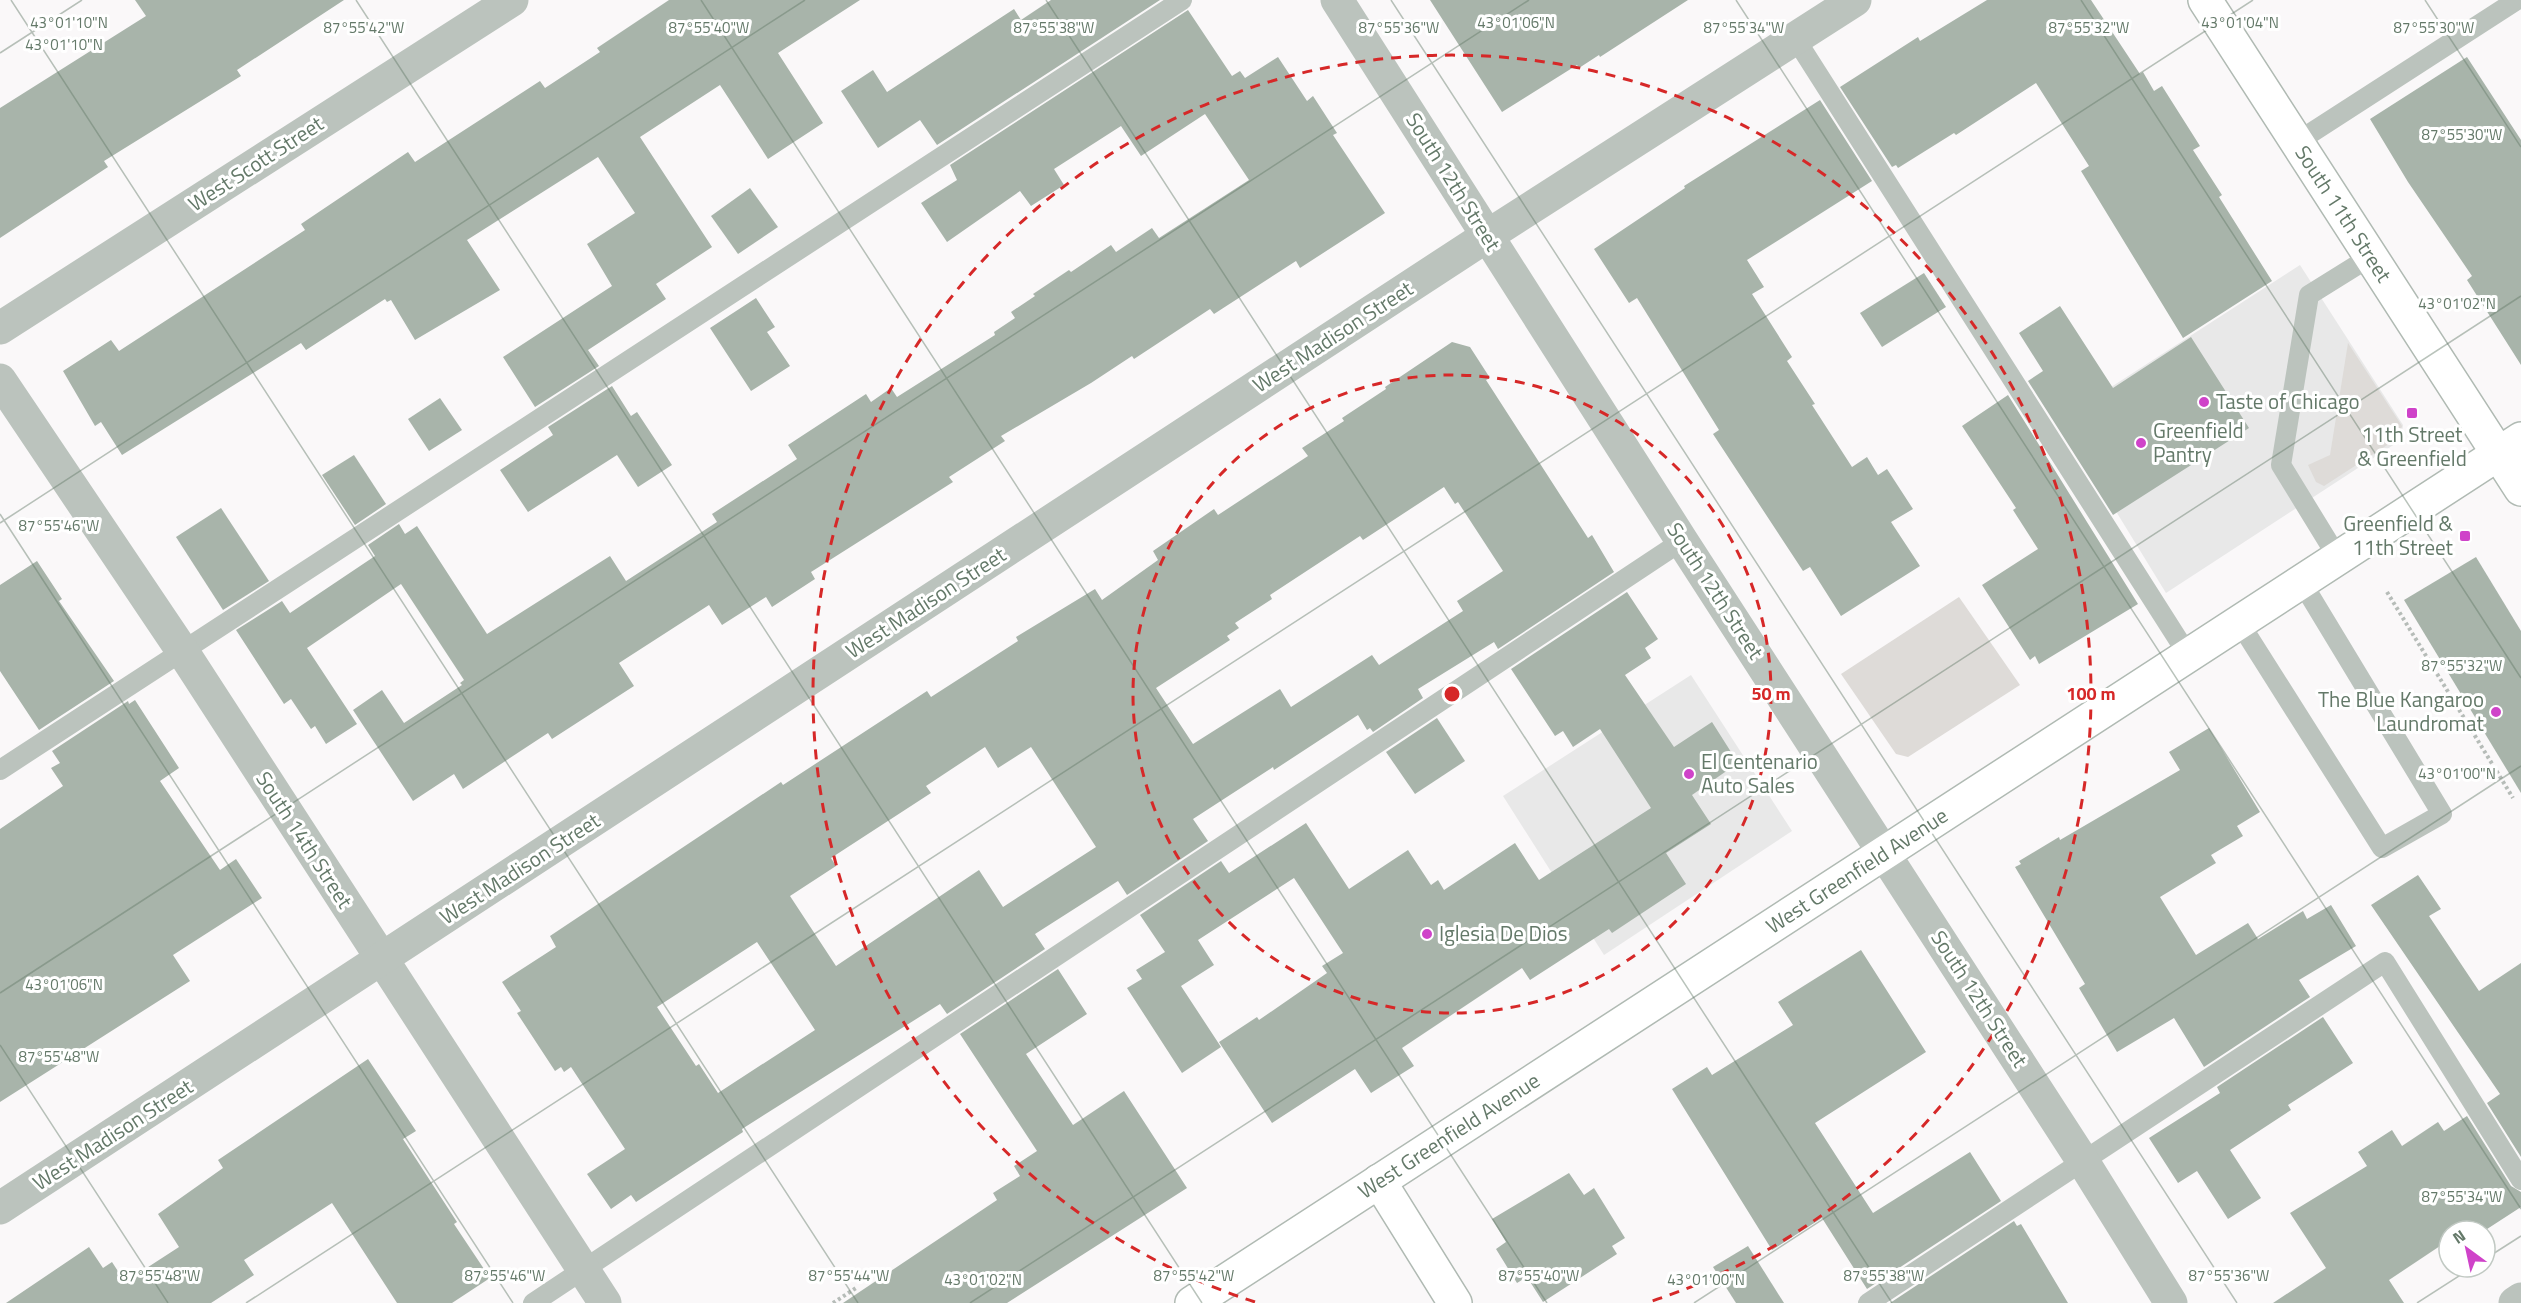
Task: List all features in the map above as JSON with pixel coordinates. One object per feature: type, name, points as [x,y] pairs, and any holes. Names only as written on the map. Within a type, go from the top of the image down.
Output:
[{"type":"main road","name":"South 11th Street","points":[[2205,0],[2370,257],[2510,446],[2521,489]]},
{"type":"main road","name":"West Greenfield Avenue","points":[[1192,1303],[2510,446]]},
{"type":"main road","points":[[1379,1182],[1455,1303]]},
{"type":"street","name":"West Scott Street","points":[[0,328],[512,0]]},
{"type":"street","name":"South 12th Street","points":[[1337,0],[1682,541],[2084,1162],[2171,1303]]},
{"type":"street","name":"West Madison Street","points":[[0,1208],[1487,236],[1855,0]]},
{"type":"street","name":"South 14th Street","points":[[0,380],[183,652],[604,1303]]},
{"type":"street","points":[[2515,1303],[2521,1299]]},
{"type":"lane","points":[[0,770],[1182,0]]},
{"type":"lane","points":[[2297,142],[2517,0]]},
{"type":"lane","points":[[1795,38],[2188,655]]},
{"type":"lane","points":[[2338,558],[2281,465],[2309,295],[2370,257]]},
{"type":"lane","points":[[532,1303],[1682,541]]},
{"type":"lane","points":[[2240,622],[2382,848],[2442,814],[2301,581]]},
{"type":"lane","points":[[1868,1303],[2385,962],[2521,1180]]},
{"type":"path","points":[[2387,592],[2513,798]]},
{"type":"path","points":[[834,1303],[856,1288]]},
{"type":"shaded area","points":[[2300,265],[2403,425],[2401,440],[2166,593],[2060,420]]},
{"type":"shaded area","points":[[2348,343],[2402,426],[2398,438],[2324,486],[2316,482],[2308,465],[2330,455]]},
{"type":"shaded area","points":[[1959,597],[2020,685],[1908,757],[1896,754],[1841,674]]},
{"type":"shaded area","points":[[1691,675],[1792,831],[1604,955],[1503,796]]},
{"type":"building","points":[[135,0],[344,0],[237,70],[241,76],[104,161],[108,167],[0,238],[0,108],[146,16]]},
{"type":"building","points":[[669,0],[860,0],[778,53],[823,123],[768,159],[720,85],[640,137],[712,247],[656,284],[666,299],[588,350],[599,366],[535,407],[503,357],[612,286],[587,244],[635,213],[598,157],[467,240],[500,290],[415,340],[391,300],[387,302],[385,299],[306,350],[301,343],[122,455],[101,422],[95,426],[63,371],[111,340],[119,351],[305,230],[301,224],[408,152],[415,162],[540,81],[545,88],[600,52],[597,48]]},
{"type":"building","points":[[1051,0],[1160,0],[937,145],[920,120],[878,148],[841,91],[873,70],[887,92],[1014,9],[1021,20]]},
{"type":"building","points":[[1430,0],[1688,0],[1600,57],[1599,55],[1579,68],[1577,65],[1502,112]]},
{"type":"building","points":[[1987,0],[2091,0],[2140,74],[2143,72],[2154,91],[2162,86],[2200,146],[2193,150],[2222,195],[2219,197],[2272,281],[2183,338],[2081,171],[2089,166],[2036,83],[1956,135],[1954,133],[1898,168],[1896,165],[1892,167],[1840,87],[1918,37],[1920,41]]},
{"type":"building","points":[[1188,10],[1232,76],[1240,71],[1245,78],[1278,57],[1307,101],[1313,96],[1337,133],[1333,135],[1385,213],[1300,268],[1296,261],[1214,314],[1210,309],[1134,359],[1132,356],[1001,436],[1005,441],[949,477],[953,482],[811,572],[815,579],[772,607],[766,597],[722,625],[709,605],[619,663],[634,686],[552,739],[548,733],[463,789],[454,774],[413,801],[353,710],[382,690],[404,723],[462,685],[460,683],[464,680],[401,584],[307,648],[357,724],[326,744],[315,726],[311,729],[291,699],[284,704],[236,630],[282,601],[290,613],[375,556],[368,545],[399,524],[405,534],[417,526],[487,634],[610,556],[626,581],[717,522],[712,514],[797,459],[788,445],[866,394],[871,402],[891,388],[897,397],[995,335],[994,332],[1015,318],[1011,312],[1069,270],[1071,272],[1111,245],[1116,252],[1152,228],[1159,238],[1249,180],[1205,114],[1141,156],[1121,126],[1054,169],[1064,185],[1031,206],[1020,191],[947,242],[921,203],[957,180],[950,165]]},
{"type":"building","points":[[2467,57],[2521,140],[2521,365],[2467,280],[2472,276],[2408,182],[2370,119]]},
{"type":"building","points":[[1820,100],[1872,181],[1747,260],[1764,287],[1752,294],[1792,357],[1787,361],[1815,404],[1812,405],[1852,467],[1867,457],[1878,475],[1887,469],[1913,509],[1891,522],[1920,566],[1841,616],[1810,567],[1803,571],[1713,434],[1719,430],[1637,298],[1629,303],[1594,249],[1685,188],[1684,186]]},
{"type":"building","points":[[750,188],[778,227],[738,254],[711,216]]},
{"type":"building","points":[[1924,273],[1946,307],[1882,347],[1860,313]]},
{"type":"building","points":[[756,298],[775,327],[767,332],[790,366],[751,391],[710,328]]},
{"type":"building","points":[[2060,306],[2113,388],[2191,337],[2249,428],[2113,515],[2028,381],[2043,371],[2019,333]]},
{"type":"building","points":[[1452,342],[1470,347],[1490,378],[1486,380],[1588,538],[1592,535],[1614,572],[1498,649],[1494,642],[1418,689],[1423,698],[1373,732],[1370,728],[1367,730],[1358,715],[1274,770],[1273,767],[1193,819],[1208,841],[1127,895],[1118,881],[1035,934],[1045,949],[947,1014],[940,1004],[742,1129],[743,1132],[636,1202],[631,1195],[611,1209],[587,1174],[625,1149],[571,1067],[564,1072],[561,1067],[555,1071],[517,1013],[521,1011],[502,982],[556,947],[550,936],[781,782],[783,785],[927,691],[931,697],[1018,641],[1016,637],[1095,589],[1102,600],[1158,560],[1153,551],[1214,509],[1218,515],[1308,456],[1302,448],[1344,421],[1342,418],[1386,389],[1385,387]],"holes":[[[1444,487],[1455,504],[1458,502],[1503,571],[1457,601],[1463,611],[1379,665],[1372,655],[1291,707],[1280,689],[1193,744],[1156,688],[1230,640],[1227,636],[1239,628],[1235,623],[1272,599],[1270,595],[1360,536],[1363,540]],[[985,747],[998,768],[1031,747],[1096,847],[1003,907],[979,870],[836,966],[790,896],[836,866],[831,858],[931,793],[926,786]],[[757,942],[815,1030],[718,1093],[699,1064],[696,1066],[657,1007]]]},
{"type":"building","points":[[612,386],[631,416],[637,412],[672,465],[638,487],[617,455],[528,512],[500,470],[553,435],[548,427]]},
{"type":"building","points":[[2008,395],[2138,604],[2039,664],[2035,656],[2030,660],[1982,585],[2038,549],[2013,510],[2016,508],[1962,426]]},
{"type":"building","points":[[440,398],[462,430],[429,451],[408,419]]},
{"type":"building","points":[[354,455],[386,504],[355,525],[322,475]]},
{"type":"building","points":[[221,508],[269,581],[223,610],[176,537]]},
{"type":"building","name":"The Blue Kangaroo Laundromat","points":[[2476,557],[2521,631],[2521,793],[2404,600]]},
{"type":"building","points":[[37,561],[62,599],[59,601],[114,681],[39,730],[0,671],[0,585]]},
{"type":"building","points":[[1627,592],[1658,639],[1645,648],[1651,658],[1625,675],[1674,747],[1712,722],[1738,763],[1692,795],[1711,824],[1666,853],[1686,884],[1612,933],[1609,929],[1530,980],[1522,968],[1402,1048],[1414,1066],[1371,1093],[1355,1069],[1272,1123],[1219,1042],[1257,1017],[1259,1020],[1327,973],[1322,966],[1343,953],[1294,878],[1198,940],[1214,965],[1181,986],[1221,1047],[1182,1073],[1127,988],[1142,979],[1136,970],[1165,952],[1140,915],[1221,861],[1229,873],[1306,823],[1349,889],[1408,850],[1431,885],[1438,880],[1444,890],[1515,843],[1539,880],[1651,808],[1600,729],[1573,747],[1563,731],[1555,736],[1511,669]]},
{"type":"building","points":[[135,700],[179,768],[160,781],[220,870],[236,859],[262,898],[173,955],[190,981],[0,1102],[0,829],[63,786],[51,768],[60,763],[52,751],[128,701],[129,704]]},
{"type":"building","points":[[1437,718],[1465,761],[1415,794],[1386,752]]},
{"type":"building","points":[[2209,728],[2260,812],[2237,826],[2243,836],[2211,855],[2216,863],[2160,897],[2196,955],[2248,923],[2258,939],[2303,911],[2307,919],[2331,905],[2356,946],[2299,980],[2310,997],[2204,1067],[2174,1018],[2117,1052],[2079,988],[2085,984],[2015,867],[2021,864],[2019,861],[2059,837],[2060,840],[2180,770],[2169,752]]},
{"type":"building","points":[[2418,875],[2441,909],[2429,916],[2479,991],[2521,963],[2521,1157],[2487,1103],[2500,1094],[2371,905]]},
{"type":"building","points":[[1861,950],[1926,1052],[1815,1123],[1873,1213],[1970,1152],[2001,1201],[1867,1289],[1822,1218],[1772,1250],[1672,1089],[1707,1067],[1712,1075],[1793,1025],[1778,1002]]},
{"type":"building","points":[[1058,969],[1087,1014],[1026,1054],[1073,1125],[1124,1091],[1187,1188],[1007,1303],[843,1303],[997,1200],[993,1193],[1020,1176],[1014,1166],[1037,1151],[960,1034]]},
{"type":"building","points":[[2323,1017],[2353,1063],[2288,1105],[2291,1110],[2230,1150],[2261,1198],[2228,1219],[2197,1171],[2178,1183],[2149,1138],[2220,1093],[2217,1087]]},
{"type":"building","points":[[368,1059],[416,1131],[403,1139],[457,1222],[454,1224],[490,1278],[452,1303],[397,1303],[332,1203],[244,1260],[254,1275],[211,1303],[6,1303],[89,1247],[103,1268],[112,1262],[125,1282],[179,1247],[158,1214],[223,1168],[218,1160]]},
{"type":"building","points":[[2467,1116],[2511,1186],[2521,1192],[2521,1207],[2497,1223],[2497,1219],[2437,1219],[2437,1248],[2389,1280],[2404,1303],[2273,1303],[2326,1268],[2290,1213],[2367,1166],[2358,1152],[2392,1130],[2402,1146],[2438,1122],[2444,1131]]},
{"type":"building","points":[[1569,1173],[1584,1195],[1594,1188],[1625,1238],[1612,1246],[1617,1254],[1543,1302],[1527,1277],[1517,1283],[1496,1249],[1506,1242],[1492,1219]]},
{"type":"building","points":[[2014,1221],[2017,1226],[2021,1224],[2068,1303],[1890,1303]]},
{"type":"building","points":[[1748,1246],[1784,1303],[1736,1303],[1713,1267]]},
{"type":"place","name":"Taste of Chicago","points":[[2204,402]]},
{"type":"place","name":"11th Street & Greenfield","points":[[2412,413]]},
{"type":"place","name":"Greenfield Pantry","points":[[2141,443]]},
{"type":"place","name":"Greenfield & 11th Street","points":[[2465,536]]},
{"type":"place","name":"The Blue Kangaroo Laundromat","points":[[2496,712]]},
{"type":"place","name":"El Centenario Auto Sales","points":[[1689,774]]},
{"type":"place","name":"Iglesia De Dios","points":[[1427,934]]}]
